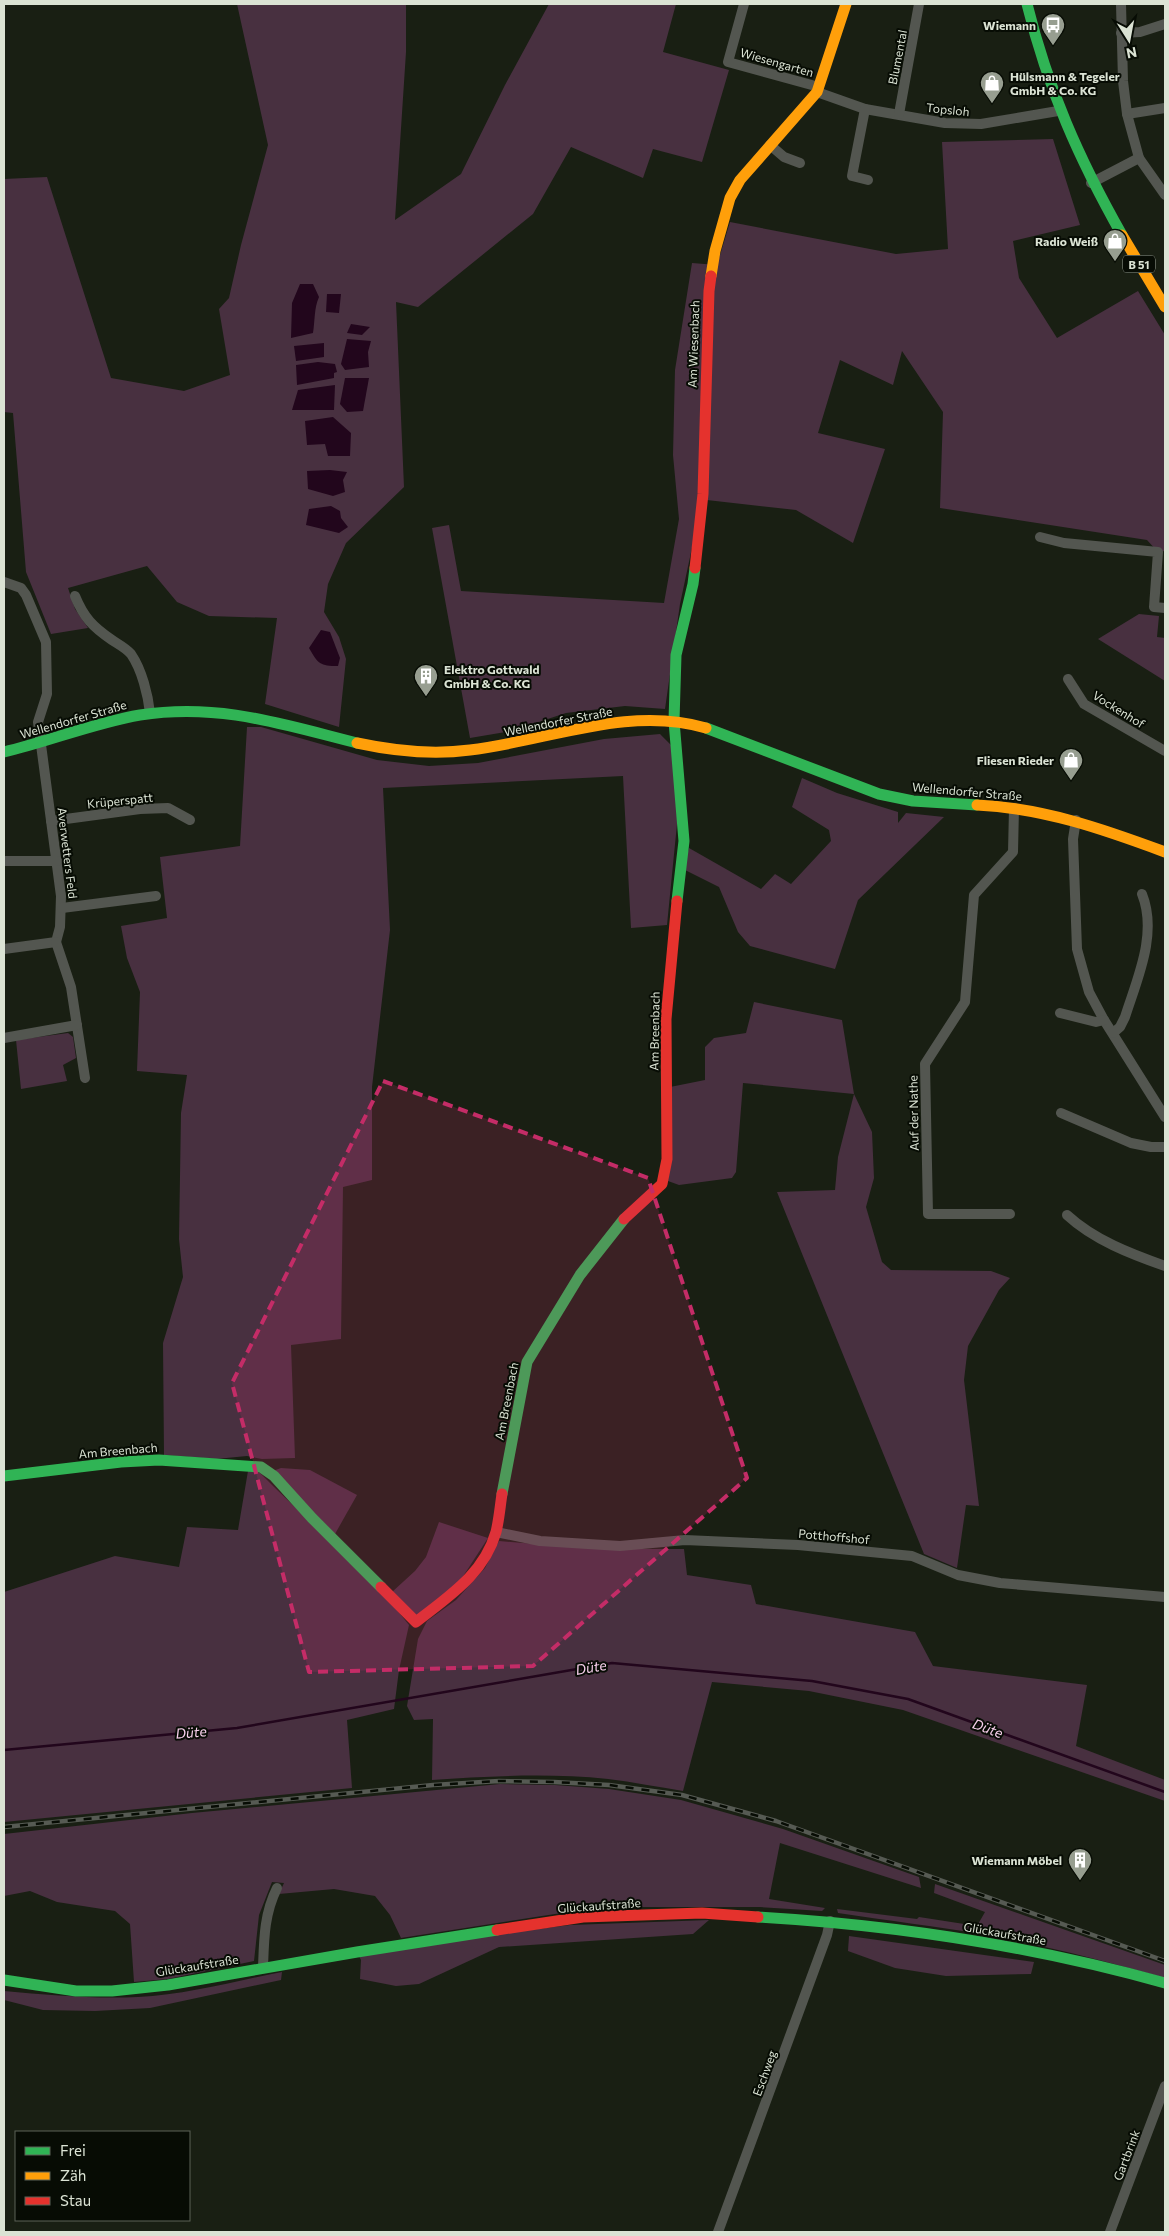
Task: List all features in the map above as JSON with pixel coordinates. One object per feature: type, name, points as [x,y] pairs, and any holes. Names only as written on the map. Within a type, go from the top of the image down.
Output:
[{"type":"street","name":"Wiesengarten","points":[[744,4],[728,62],[818,90]]},
{"type":"street","name":"Am Wiesenbach","points":[[674,721],[676,655],[693,584],[703,494],[709,291],[716,251],[730,198],[740,180],[818,90],[846,4]]},
{"type":"street","name":"Blumental","points":[[899,114],[919,4]]},
{"type":"street","name":"B 51","points":[[1027,4],[1038,50],[1058,111],[1091,183],[1165,307]]},
{"type":"street","points":[[1121,4],[1123,81],[1127,114],[1139,158],[1165,195]]},
{"type":"street","points":[[1121,33],[1140,32],[1165,24]]},
{"type":"street","name":"Topsloh","points":[[818,90],[865,109],[945,123],[981,124],[1058,111]]},
{"type":"street","points":[[1127,114],[1165,108]]},
{"type":"street","points":[[865,109],[852,176],[868,180]]},
{"type":"street","points":[[770,145],[784,157],[800,163]]},
{"type":"street","points":[[1091,183],[1139,158]]},
{"type":"street","points":[[1040,538],[1158,552],[1154,607],[1165,608]]},
{"type":"street","name":"Averwetters Feld","points":[[4,582],[21,588],[26,595],[46,642],[47,694],[38,722],[62,908],[56,942]]},
{"type":"street","points":[[75,596],[82,614],[97,630],[130,652],[136,663],[148,698],[150,714]]},
{"type":"street","name":"Vockenhof","points":[[1068,679],[1084,704],[1165,751]]},
{"type":"street","name":"Wellendorfer Straße","points":[[4,752],[41,744],[114,720],[150,714],[199,712],[242,715],[272,720],[377,747],[414,752],[452,753],[505,746],[583,728],[629,722],[674,721],[724,734],[845,784],[883,795],[935,804],[1014,808],[1076,820],[1165,852]]},
{"type":"street","name":"Am Breenbach","points":[[4,1476],[121,1462],[159,1460],[261,1467],[285,1486],[312,1518],[416,1622],[468,1581],[484,1561],[496,1532],[521,1386],[530,1356],[580,1275],[612,1233],[640,1202],[662,1184],[667,1158],[666,1019],[668,983],[684,841],[674,721]]},
{"type":"street","name":"Krüperspatt","points":[[51,822],[140,809],[168,808],[190,820]]},
{"type":"street","name":"Auf der Nathe","points":[[1010,1214],[928,1214],[925,1064],[965,1002],[974,895],[1013,852],[1014,808]]},
{"type":"street","points":[[1076,820],[1073,839],[1077,949],[1089,992],[1104,1020],[1165,1116]]},
{"type":"street","points":[[4,861],[57,861]]},
{"type":"street","points":[[1113,1033],[1120,1027],[1125,1017],[1146,948],[1147,907],[1142,894]]},
{"type":"street","points":[[62,908],[156,896]]},
{"type":"street","points":[[4,949],[56,942],[71,987],[85,1078]]},
{"type":"street","points":[[1060,1013],[1096,1022],[1104,1020]]},
{"type":"street","points":[[4,1038],[77,1024]]},
{"type":"street","points":[[1061,1113],[1132,1143],[1151,1147],[1165,1147]]},
{"type":"street","points":[[1067,1215],[1081,1228],[1109,1243],[1165,1266]]},
{"type":"street","name":"Potthoffshof","points":[[496,1532],[540,1541],[576,1544],[620,1546],[685,1540],[798,1545],[912,1556],[958,1575],[1000,1583],[1165,1597]]},
{"type":"street","points":[[263,1968],[264,1932],[270,1902],[277,1888]]},
{"type":"street","name":"Glückaufstraße","points":[[4,1980],[76,1991],[112,1991],[168,1985],[356,1952],[583,1917],[702,1913],[830,1921],[985,1942],[1112,1968],[1165,1983]]},
{"type":"street","name":"Eschweg","points":[[718,2232],[827,1935],[830,1921]]},
{"type":"street","name":"Gartbrink","points":[[1110,2232],[1165,2086]]},
{"type":"highlighted area","points":[[383,1081],[648,1178],[747,1478],[533,1666],[309,1672],[232,1383]]},
{"type":"shaded area","points":[[237,4],[406,4],[406,52],[395,220],[461,174],[505,85],[549,4],[676,4],[663,52],[729,70],[702,162],[653,149],[643,178],[571,147],[533,214],[418,307],[396,302],[404,487],[346,543],[328,584],[324,612],[339,637],[346,659],[339,727],[265,704],[277,618],[209,616],[177,602],[147,566],[68,588],[75,609],[88,628],[51,634],[26,572],[13,413],[4,412],[4,179],[47,177],[111,378],[184,391],[230,375],[219,309],[229,298],[268,145]]},
{"type":"shaded area","points":[[1053,139],[1080,225],[1013,241],[1019,278],[1057,338],[1138,291],[1165,335],[1165,551],[1158,552],[1147,540],[940,508],[943,412],[902,351],[893,385],[840,360],[818,433],[885,449],[853,543],[796,510],[698,499],[693,543],[680,604],[665,709],[625,706],[566,713],[511,731],[470,738],[432,528],[449,525],[461,591],[664,603],[679,519],[673,455],[675,370],[692,263],[717,265],[730,222],[896,254],[948,249],[942,142]]},
{"type":"shaded area","points":[[300,284],[313,284],[319,297],[315,310],[313,333],[291,338],[292,303]]},
{"type":"shaded area","points":[[327,294],[341,294],[339,313],[326,312]]},
{"type":"shaded area","points":[[351,324],[370,327],[362,335],[347,333]]},
{"type":"shaded area","points":[[347,339],[371,341],[368,352],[369,367],[345,370],[341,364]]},
{"type":"shaded area","points":[[324,343],[324,357],[296,361],[294,346]]},
{"type":"shaded area","points":[[318,362],[335,364],[337,372],[334,373],[334,378],[297,385],[296,365]]},
{"type":"shaded area","points":[[345,378],[369,378],[363,411],[347,412],[340,404]]},
{"type":"shaded area","points":[[335,385],[334,410],[292,410],[298,390]]},
{"type":"shaded area","points":[[333,417],[351,433],[350,456],[328,456],[325,444],[307,445],[305,421]]},
{"type":"shaded area","points":[[330,470],[347,472],[343,480],[345,492],[333,496],[308,489],[307,471]]},
{"type":"shaded area","points":[[331,506],[340,511],[341,518],[348,527],[339,533],[306,525],[309,509]]},
{"type":"shaded area","points":[[1139,614],[1159,616],[1157,637],[1165,638],[1165,681],[1098,639]]},
{"type":"shaded area","points":[[321,630],[330,632],[340,658],[338,666],[323,665],[315,658],[309,648]]},
{"type":"shaded area","points":[[247,727],[261,727],[377,760],[429,766],[478,763],[604,739],[660,734],[672,746],[678,814],[667,925],[631,928],[623,776],[383,788],[390,930],[372,1087],[372,1180],[343,1187],[341,1339],[291,1345],[295,1458],[262,1459],[247,1456],[216,1459],[164,1455],[163,1343],[183,1277],[179,1239],[181,1113],[187,1075],[137,1071],[140,992],[127,958],[121,926],[167,918],[160,857],[240,846]]},
{"type":"shaded area","points":[[802,778],[837,793],[898,812],[898,823],[906,813],[944,817],[858,900],[835,969],[750,946],[738,932],[719,887],[683,869],[689,848],[761,889],[775,874],[791,884],[831,841],[829,830],[792,807]]},
{"type":"shaded area","points":[[754,1002],[842,1020],[854,1094],[743,1083],[736,1172],[732,1178],[679,1185],[668,1181],[670,1087],[705,1080],[705,1047],[714,1038],[746,1033]]},
{"type":"shaded area","points":[[68,1033],[73,1037],[76,1058],[63,1065],[67,1081],[21,1089],[16,1040]]},
{"type":"shaded area","points":[[854,1094],[872,1132],[874,1178],[866,1207],[882,1262],[891,1270],[991,1271],[1010,1278],[999,1290],[968,1346],[964,1380],[979,1506],[966,1505],[957,1568],[924,1554],[777,1192],[835,1190],[838,1157]]},
{"type":"shaded area","points":[[281,1468],[310,1470],[357,1495],[335,1534],[273,1471]]},
{"type":"shaded area","points":[[248,1471],[260,1473],[356,1565],[409,1625],[399,1670],[394,1709],[347,1720],[352,1788],[4,1822],[4,1592],[115,1556],[179,1567],[187,1527],[238,1530]]},
{"type":"shaded area","points":[[439,1522],[488,1538],[460,1581],[415,1617],[392,1592],[415,1571],[426,1557]]},
{"type":"shaded area","points":[[499,1541],[597,1549],[684,1549],[687,1575],[751,1585],[756,1604],[915,1632],[933,1666],[1087,1685],[1076,1746],[1165,1780],[1165,1801],[903,1710],[809,1691],[712,1682],[683,1791],[608,1779],[564,1776],[498,1776],[432,1780],[433,1719],[414,1720],[407,1706],[418,1639],[427,1621],[456,1600],[485,1568]]},
{"type":"shaded area","points":[[500,1784],[555,1785],[609,1789],[681,1800],[783,1829],[919,1877],[921,1888],[780,1843],[769,1899],[825,1908],[822,1911],[760,1907],[600,1907],[401,1938],[390,1915],[375,1896],[334,1889],[279,1894],[284,1883],[272,1882],[259,1915],[254,1961],[168,1979],[134,1982],[130,1924],[115,1911],[57,1902],[30,1891],[4,1896],[4,1834],[192,1813]]},
{"type":"shaded area","points":[[935,1884],[1165,1965],[1165,1978],[1076,1954],[1009,1939],[838,1913],[837,1909],[917,1919],[919,1917],[977,1926],[985,1912],[934,1893]]},
{"type":"shaded area","points":[[709,1920],[693,1934],[499,1947],[419,1984],[396,1986],[360,1979],[361,1960],[357,1952],[570,1925]]},
{"type":"shaded area","points":[[849,1936],[1034,1962],[1031,1974],[946,1976],[895,1968],[848,1951]]},
{"type":"shaded area","points":[[282,1972],[281,1980],[150,2008],[95,2011],[43,2010],[4,2000],[4,1991],[88,1997],[156,1996],[192,1991]]},
{"type":"waterway","name":"Düte","points":[[4,1750],[237,1728],[612,1663],[812,1681],[908,1699],[1165,1792]]},
{"type":"railway","points":[[4,1827],[433,1785],[499,1781],[609,1785],[682,1795],[776,1821],[1165,1961]]},
{"type":"traffic: fast","points":[[1027,4],[1035,35],[1066,123],[1092,179],[1122,235]]},
{"type":"traffic: fast","points":[[677,901],[684,841],[674,721],[676,655],[695,568]]},
{"type":"traffic: fast","points":[[4,752],[123,718],[169,712],[197,712],[250,717],[357,743]]},
{"type":"traffic: fast","points":[[706,728],[879,794],[913,801],[977,805]]},
{"type":"traffic: fast","points":[[502,1494],[527,1362],[580,1275],[624,1219]]},
{"type":"traffic: fast","points":[[4,1476],[121,1462],[159,1460],[261,1467],[274,1476],[312,1518],[381,1587]]},
{"type":"traffic: fast","points":[[758,1917],[861,1925],[963,1939],[1065,1958],[1165,1983]]},
{"type":"traffic: fast","points":[[4,1980],[76,1991],[112,1991],[168,1985],[497,1930]]},
{"type":"traffic: slow","points":[[711,276],[715,251],[730,198],[740,180],[817,92],[846,4]]},
{"type":"traffic: slow","points":[[1122,235],[1165,307]]},
{"type":"traffic: slow","points":[[357,743],[399,750],[442,752],[499,746],[617,722],[647,720],[677,722],[706,728]]},
{"type":"traffic: slow","points":[[977,805],[1026,810],[1049,815],[1119,835],[1165,852]]},
{"type":"traffic: jam","points":[[695,568],[703,494],[711,276]]},
{"type":"traffic: jam","points":[[624,1219],[662,1184],[667,1159],[666,1019],[677,901]]},
{"type":"traffic: jam","points":[[381,1587],[416,1622],[464,1583],[483,1560],[496,1532],[502,1494]]},
{"type":"traffic: jam","points":[[497,1930],[583,1917],[702,1913],[758,1917]]},
{"type":"place","name":"Wiemann","points":[[1053,46]]},
{"type":"place","name":"Hülsmann & Tegeler GmbH & Co. KG","points":[[992,104]]},
{"type":"place","name":"Radio Weiß","points":[[1115,262]]},
{"type":"place","name":"Elektro Gottwald GmbH & Co. KG","points":[[426,697]]},
{"type":"place","name":"Fliesen Rieder","points":[[1071,781]]},
{"type":"place","name":"Wiemann Möbel","points":[[1080,1881]]}]
